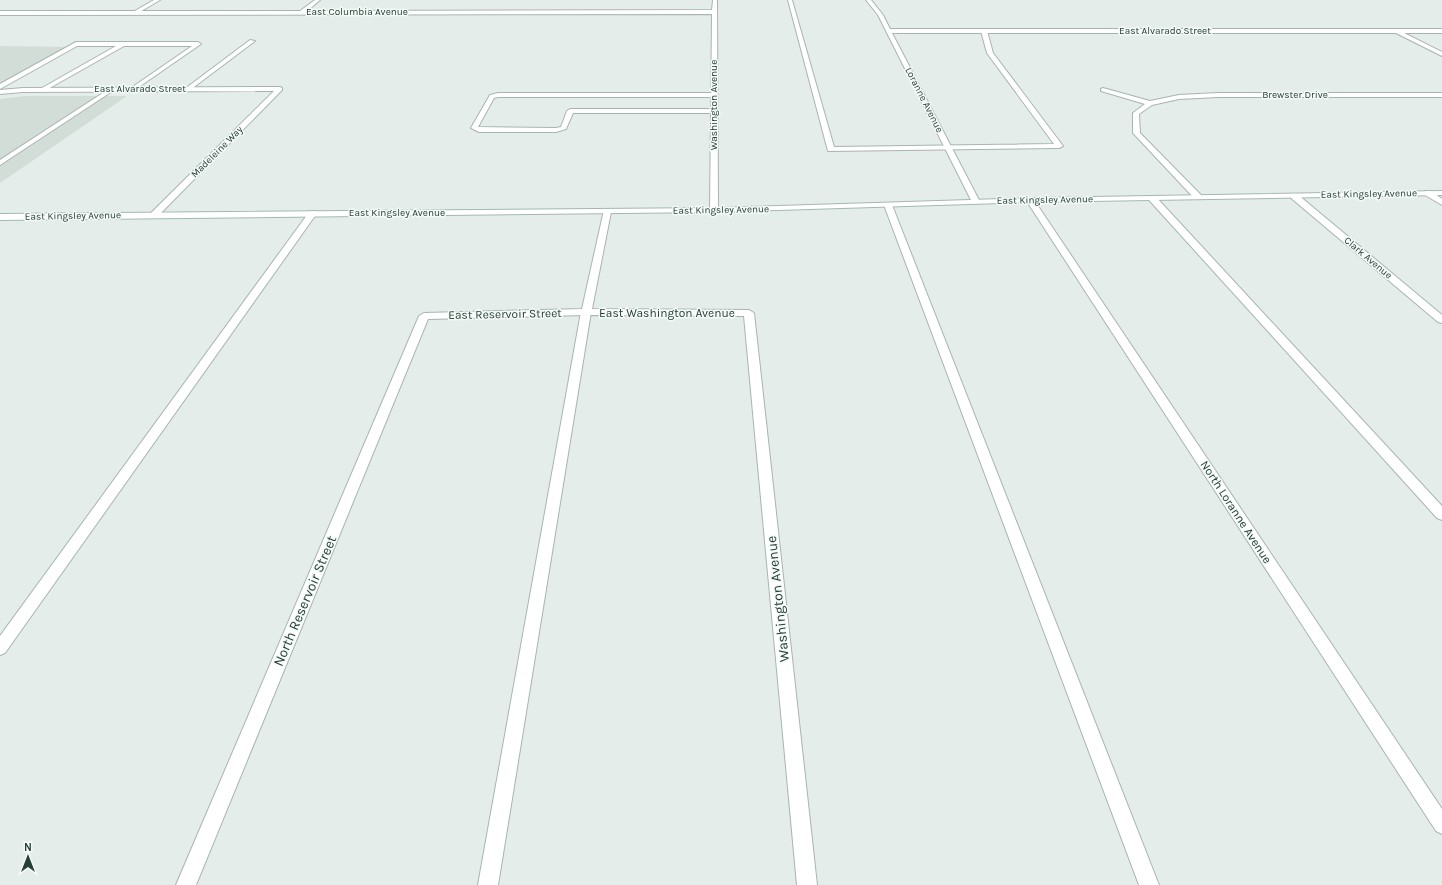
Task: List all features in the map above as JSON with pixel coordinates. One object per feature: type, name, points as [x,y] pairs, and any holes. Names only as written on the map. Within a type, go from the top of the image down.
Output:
[{"type":"street","points":[[136,12],[158,0]]},
{"type":"street","points":[[302,12],[318,0]]},
{"type":"street","name":"Washington Avenue","points":[[714,210],[715,0]]},
{"type":"street","points":[[790,0],[831,149],[1059,146],[990,53],[984,31]]},
{"type":"street","name":"Loranne Avenue","points":[[868,0],[880,15],[976,202]]},
{"type":"street","name":"East Columbia Avenue","points":[[0,13],[714,12]]},
{"type":"street","name":"East Alvarado Street","points":[[888,31],[1442,31]]},
{"type":"street","points":[[1396,31],[1442,54]]},
{"type":"street","points":[[188,89],[252,41]]},
{"type":"street","points":[[0,87],[76,44],[198,44],[133,89]]},
{"type":"street","points":[[44,89],[123,44]]},
{"type":"street","name":"East Alvarado Street","points":[[0,92],[44,89],[280,89]]},
{"type":"street","points":[[0,163],[112,89]]},
{"type":"street","name":"Madeleine Way","points":[[155,214],[280,89]]},
{"type":"street","points":[[1103,90],[1150,103]]},
{"type":"street","points":[[573,103],[714,95]]},
{"type":"street","name":"Brewster Drive","points":[[1150,103],[1180,97],[1218,95],[1442,95]]},
{"type":"street","points":[[573,103],[564,128],[556,130],[479,130],[474,128],[492,96],[573,103],[714,111]]},
{"type":"street","points":[[1150,103],[1136,112],[1137,133],[1198,197]]},
{"type":"street","points":[[1428,193],[1442,203]]},
{"type":"street","name":"East Kingsley Avenue","points":[[0,217],[155,214],[607,212],[1030,200],[1442,193]]},
{"type":"street","name":"Clark Avenue","points":[[1294,196],[1442,320]]},
{"type":"street","points":[[1152,198],[1442,515]]},
{"type":"street","name":"North Loranne Avenue","points":[[1030,200],[1442,825]]},
{"type":"street","points":[[888,205],[1149,885]]},
{"type":"street","points":[[488,885],[586,312],[607,212]]},
{"type":"street","points":[[0,648],[313,213]]},
{"type":"street","name":"East Washington Avenue","points":[[586,312],[749,313]]},
{"type":"street","name":"East Reservoir Street","points":[[424,316],[586,312]]},
{"type":"street","name":"Washington Avenue","points":[[749,313],[807,885]]},
{"type":"street","name":"North Reservoir Street","points":[[186,885],[424,316]]},
{"type":"shaded area","points":[[0,46],[68,47],[4,82],[0,82]]},
{"type":"shaded area","points":[[25,96],[127,96],[0,183],[0,99]]}]
